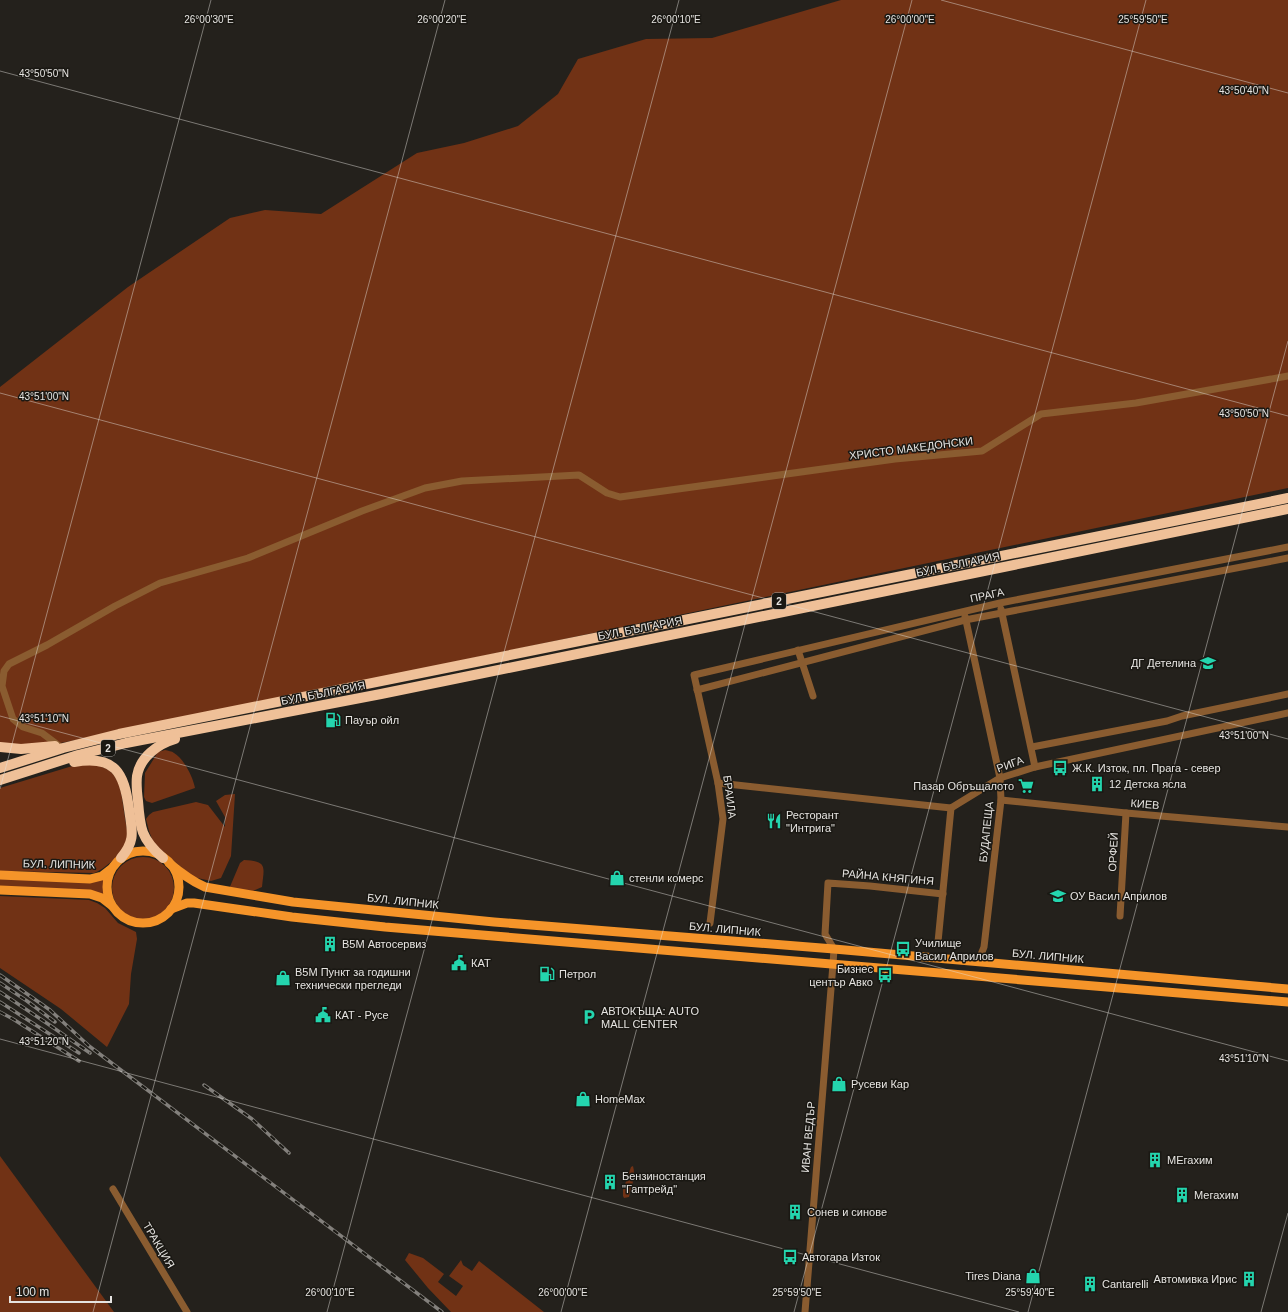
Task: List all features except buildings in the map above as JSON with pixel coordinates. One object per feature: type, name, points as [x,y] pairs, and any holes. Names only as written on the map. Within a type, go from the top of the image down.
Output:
[{"type":"highway","name":"БУЛ. БЪЛГАРИЯ","points":[[0,768],[100,738],[1288,498]]},
{"type":"highway","name":"БУЛ. БЪЛГАРИЯ","points":[[0,780],[78,755],[126,743],[1288,509]]},
{"type":"highway","points":[[166,860],[149,844],[140,825],[137,785],[138,770],[146,757],[158,746],[168,741],[219,725]]},
{"type":"highway","points":[[0,747],[20,749],[58,746],[100,738]]},
{"type":"highway","points":[[31,770],[90,760],[103,762],[114,768],[126,787],[132,830],[130,844],[121,858]]},
{"type":"main road","points":[[0,890],[90,894],[102,898],[122,917],[136,923],[144,923],[159,919],[171,909],[179,891],[175,871],[166,860],[155,854],[138,852],[121,858],[113,866],[107,882],[107,890],[112,906]]},
{"type":"main road","name":"БУЛ. ЛИПНИК","points":[[166,860],[193,882],[205,887],[294,902],[494,922],[834,949],[1288,989]]},
{"type":"main road","name":"БУЛ. ЛИПНИК","points":[[0,875],[90,878],[102,876],[113,866]]},
{"type":"main road","points":[[171,909],[194,903],[365,925],[1288,1002]]},
{"type":"main road","points":[[492,936],[494,922]]},
{"type":"street","name":"ХРИСТО МАКЕДОНСКИ","points":[[58,746],[46,735],[23,727],[13,719],[2,686],[4,670],[9,664],[160,583],[248,558],[362,511],[424,488],[462,481],[579,474],[607,493],[620,497],[895,459],[982,451],[1041,414],[1136,403],[1288,376]]},
{"type":"street","name":"ПРАГА","points":[[694,675],[1000,603],[1288,547]]},
{"type":"street","points":[[697,690],[965,620],[1288,558]]},
{"type":"street","points":[[1000,603],[1032,747],[1035,767]]},
{"type":"street","name":"БУДАПЕЩА","points":[[963,611],[1000,778],[1001,800],[984,947],[978,962]]},
{"type":"street","points":[[798,650],[813,696]]},
{"type":"street","name":"БРАИЛА","points":[[694,675],[718,784],[724,819],[710,923]]},
{"type":"street","points":[[1032,747],[1167,721],[1182,716],[1288,694]]},
{"type":"street","name":"РИГА","points":[[951,808],[1000,778],[1035,767],[1288,713]]},
{"type":"street","points":[[718,784],[951,808],[938,942]]},
{"type":"street","name":"КИЕВ","points":[[1001,800],[1126,813],[1288,827]]},
{"type":"street","name":"ОРФЕЙ","points":[[1120,916],[1126,813]]},
{"type":"street","name":"РАЙНА КНЯГИНЯ","points":[[834,949],[825,934],[828,883],[943,894]]},
{"type":"street","name":"ИВАН ВЕДЪР","points":[[805,1312],[834,949]]},
{"type":"street","name":"ТРАКЦИЯ","points":[[113,1189],[187,1312]]},
{"type":"shaded area","points":[[841,0],[1288,0],[1288,488],[118,732],[50,745],[0,744],[0,387],[128,287],[230,218],[265,210],[321,214],[417,153],[464,143],[518,126],[558,94],[578,59],[646,39],[712,38]]},
{"type":"shaded area","points":[[165,750],[173,752],[185,764],[195,788],[152,803],[146,801],[144,797],[145,773],[158,752]]},
{"type":"shaded area","points":[[79,764],[103,767],[111,772],[116,778],[122,795],[128,839],[124,848],[117,857],[98,872],[94,873],[0,871],[0,788]]},
{"type":"shaded area","points":[[235,794],[231,856],[221,878],[211,881],[193,877],[154,844],[146,819],[153,812],[196,802],[208,805],[225,827],[225,817],[216,801],[225,795]]},
{"type":"shaded area","points":[[143,857],[155,859],[165,866],[172,876],[174,888],[172,900],[165,910],[155,917],[143,919],[131,917],[121,910],[114,900],[112,888],[114,876],[121,866],[131,859]]},
{"type":"shaded area","points":[[244,860],[257,862],[263,866],[262,887],[253,891],[229,889],[240,863]]},
{"type":"shaded area","points":[[0,878],[103,880],[103,894],[0,887]]},
{"type":"shaded area","points":[[0,896],[89,900],[105,908],[118,923],[136,932],[137,939],[131,974],[129,1004],[107,1047],[61,1009],[0,968]]},
{"type":"shaded area","points":[[0,1156],[114,1312],[0,1312]]},
{"type":"shaded area","points":[[633,1166],[634,1178],[629,1197],[624,1198],[623,1190],[631,1167]]},
{"type":"shaded area","points":[[409,1253],[423,1258],[444,1274],[438,1282],[456,1296],[463,1286],[449,1276],[461,1260],[463,1265],[472,1271],[479,1261],[544,1312],[451,1312],[428,1288],[405,1260]]},
{"type":"railway","points":[[0,975],[50,1010],[89,1046],[442,1312]]},
{"type":"railway","points":[[0,983],[55,1022]]},
{"type":"railway","points":[[0,992],[90,1053]]},
{"type":"railway","points":[[0,1002],[79,1053]]},
{"type":"railway","points":[[0,1012],[79,1061]]},
{"type":"railway","points":[[204,1085],[252,1119],[289,1153]]},
{"type":"place","name":"ДГ Детелина","points":[[1208,663]]},
{"type":"place","name":"Пауър ойл","points":[[333,720]]},
{"type":"place","name":"Ж.К. Изток, пл. Прага - север","points":[[1060,768]]},
{"type":"place","name":"12 Детска ясла","points":[[1097,784]]},
{"type":"place","name":"Пазар Обръщалото","points":[[1026,786]]},
{"type":"place","name":"Ресторант \"Интрига\"","points":[[774,821]]},
{"type":"place","name":"стенли комерс","points":[[617,878]]},
{"type":"place","name":"ОУ Васил Априлов","points":[[1058,896]]},
{"type":"place","name":"В5М Автосервиз","points":[[330,944]]},
{"type":"place","name":"Училище Васил Априлов","points":[[903,949]]},
{"type":"place","name":"КАТ","points":[[459,963]]},
{"type":"place","name":"Петрол","points":[[547,974]]},
{"type":"place","name":"Бизнес център Авко","points":[[885,975]]},
{"type":"place","name":"В5М Пункт за годишни технически прегледи","points":[[283,978]]},
{"type":"place","name":"КАТ - Русе","points":[[323,1015]]},
{"type":"place","name":"АВТОКЪЩА: AUTO MALL CENTER","points":[[589,1017]]},
{"type":"place","name":"Русеви Кар","points":[[839,1084]]},
{"type":"place","name":"HomeMax","points":[[583,1099]]},
{"type":"place","name":"МЕгахим","points":[[1155,1160]]},
{"type":"place","name":"Бензиностанция \"Гаптрейд\"","points":[[610,1182]]},
{"type":"place","name":"Мегахим","points":[[1182,1195]]},
{"type":"place","name":"Сонев и синове","points":[[795,1212]]},
{"type":"place","name":"Автогара Изток","points":[[790,1257]]},
{"type":"place","name":"Tires Diana","points":[[1033,1276]]},
{"type":"place","name":"Автомивка Ирис","points":[[1249,1279]]},
{"type":"place","name":"Cantarelli","points":[[1090,1284]]}]
